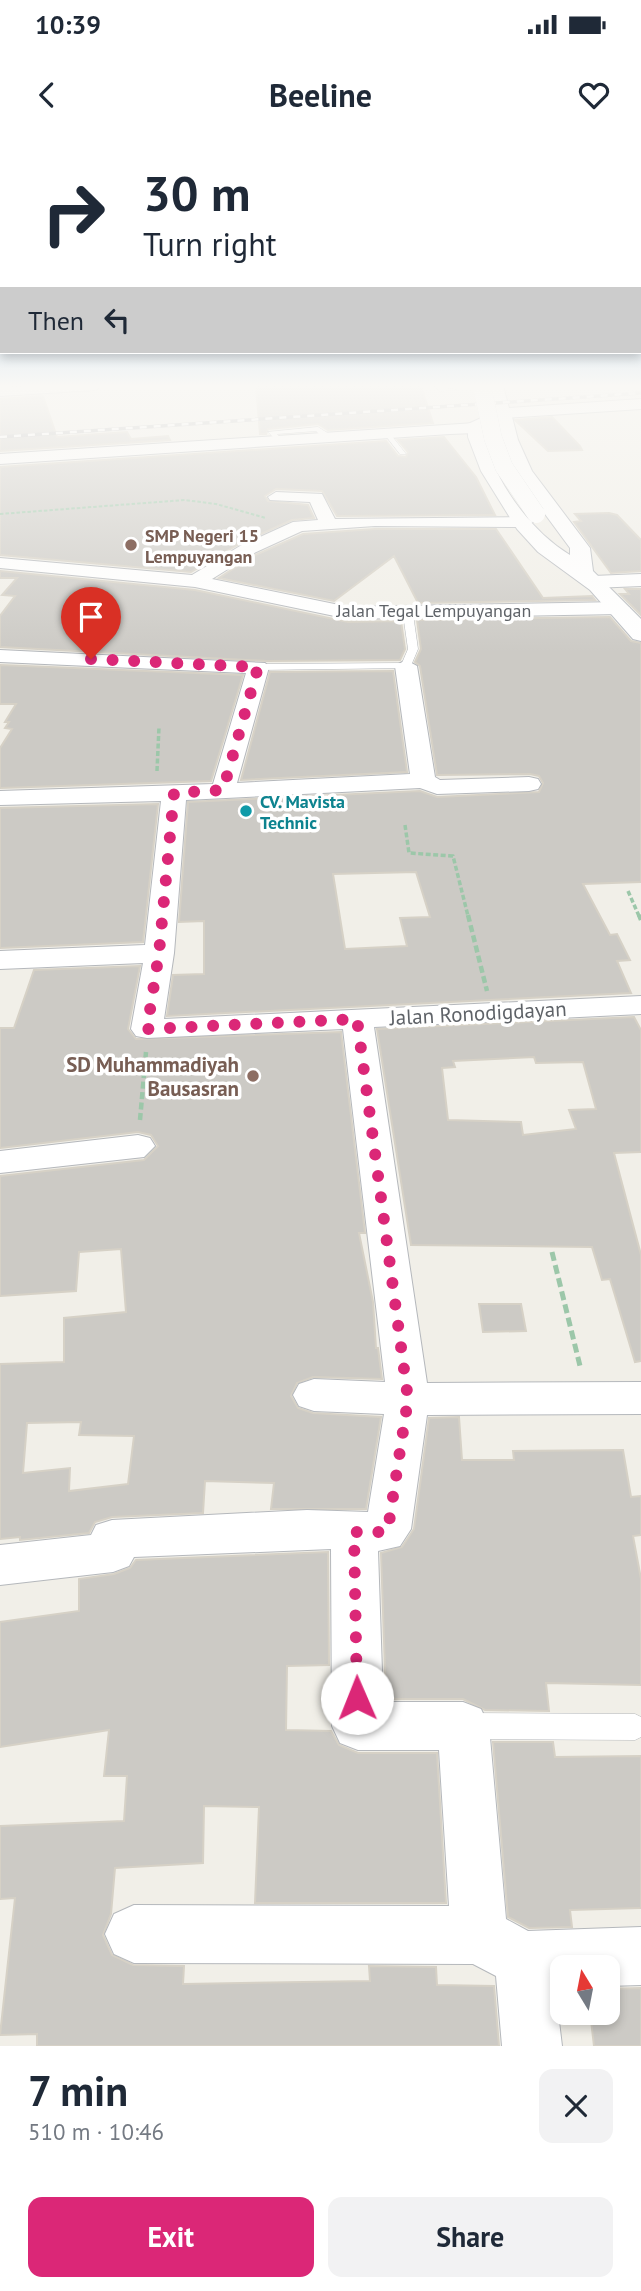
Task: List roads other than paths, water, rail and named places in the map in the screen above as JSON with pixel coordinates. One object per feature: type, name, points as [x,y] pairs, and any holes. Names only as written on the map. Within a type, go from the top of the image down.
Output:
[{"type":"main road","points":[[494,475],[530,518],[620,608],[641,634]]},
{"type":"main road","points":[[508,475],[530,518]]},
{"type":"main road","points":[[526,475],[580,548],[587,577]]},
{"type":"street","points":[[275,497],[313,492],[328,522]]},
{"type":"street","points":[[195,581],[246,550],[299,526],[328,522],[530,518]]},
{"type":"street","name":"Jalan Tegal Lempuyangan","points":[[0,563],[195,581],[335,611],[408,614],[620,608]]},
{"type":"street","points":[[587,577],[641,580]]},
{"type":"street","points":[[0,645],[258,667],[223,790]]},
{"type":"street","points":[[406,666],[423,781]]},
{"type":"street","points":[[0,798],[165,794],[423,781],[436,787],[529,784]]},
{"type":"street","points":[[0,960],[159,953],[165,794]]},
{"type":"street","name":"Jalan Ronodigdayan","points":[[159,953],[147,1029],[641,1005]]},
{"type":"street","points":[[0,1566],[113,1552],[112,1539],[307,1530],[384,1532],[388,1529],[408,1399],[357,1019]]},
{"type":"street","points":[[0,1162],[132,1149],[138,1146]]},
{"type":"street","points":[[314,1395],[408,1399],[641,1398]]},
{"type":"street","points":[[354,1532],[358,1726],[463,1726],[501,1948],[532,2046]]},
{"type":"street","points":[[134,1934],[641,1956]]},
{"type":"lane","points":[[258,667],[406,666],[412,649],[408,614]]},
{"type":"lane","points":[[463,1726],[635,1727]]},
{"type":"place","name":"SMP Negeri 15 Lempuyangan","points":[[131,545]]},
{"type":"place","name":"CV. Mavista Technic","points":[[246,811]]},
{"type":"place","name":"SD Muhammadiyah Bausasran","points":[[253,1076]]}]
